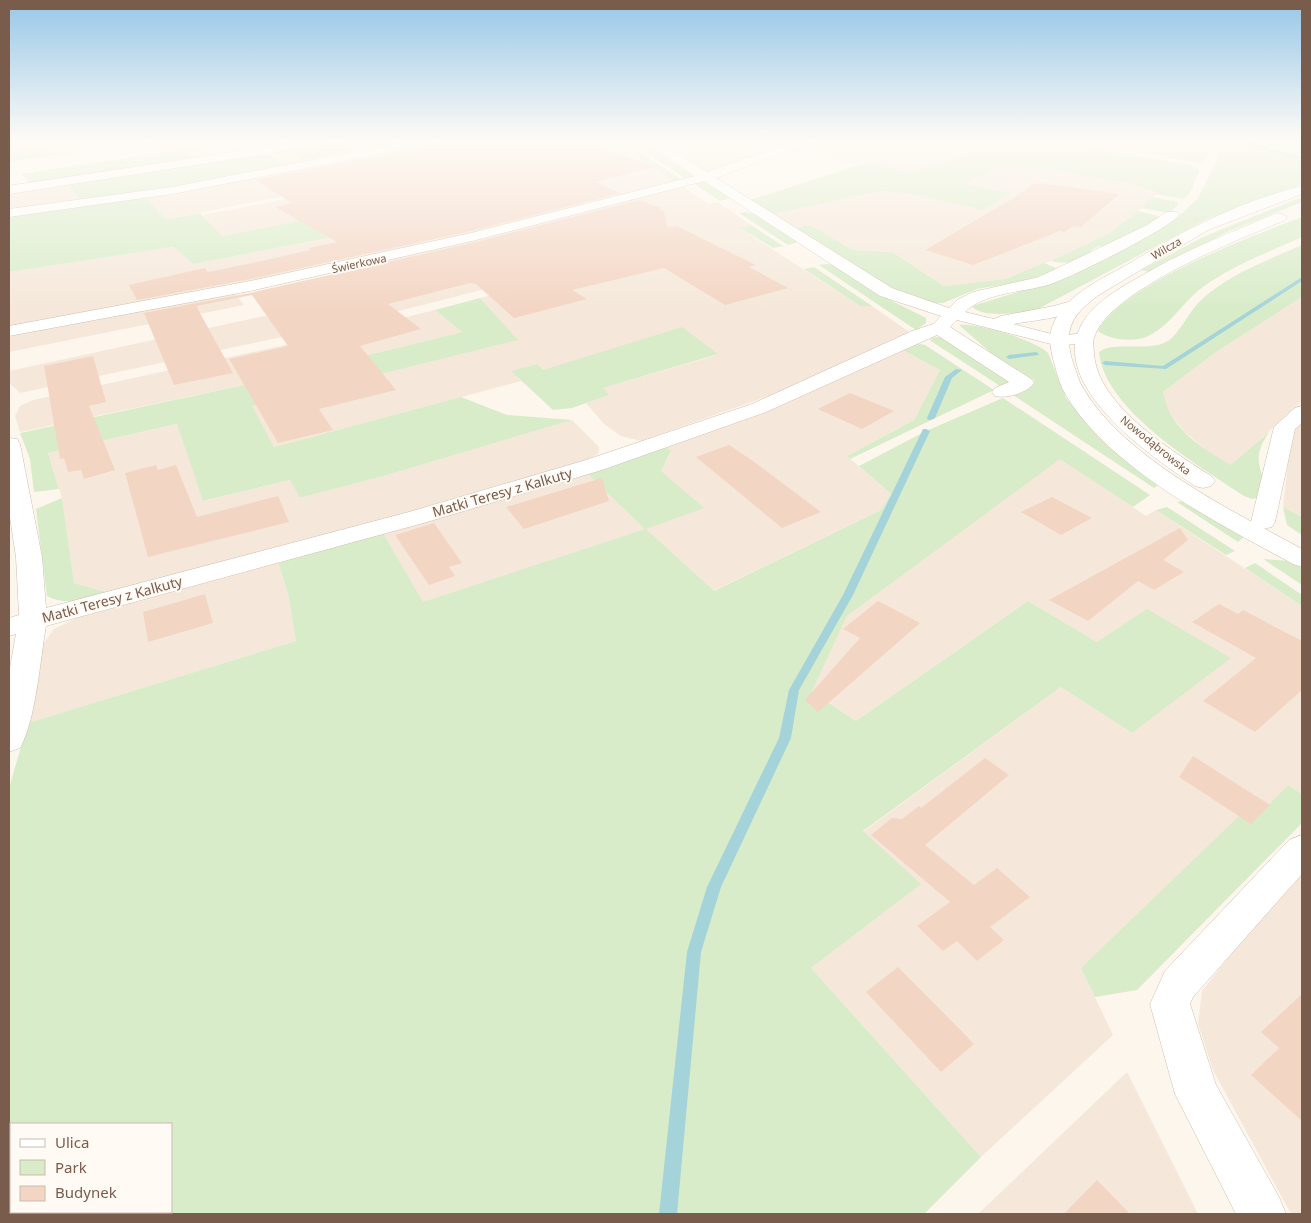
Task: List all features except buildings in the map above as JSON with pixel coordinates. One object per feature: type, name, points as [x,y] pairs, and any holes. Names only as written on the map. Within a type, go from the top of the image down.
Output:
[{"type":"street","points":[[9,213],[132,196]]},
{"type":"street","name":"Świerkowa","points":[[9,331],[250,286],[370,260],[472,237],[632,196]]},
{"type":"street","points":[[736,196],[886,292],[945,321],[1024,383],[1002,392]]},
{"type":"street","name":"Wilcza","points":[[1060,335],[1064,319],[1075,305],[1157,253],[1205,226],[1286,196]]},
{"type":"street","name":"Wilcza","points":[[1084,338],[1091,324],[1110,305],[1132,288],[1186,258],[1294,211]]},
{"type":"street","points":[[945,321],[962,304],[979,296],[1044,281],[1076,267],[1152,228],[1172,215]]},
{"type":"street","points":[[945,321],[1021,319],[1075,305]]},
{"type":"street","points":[[945,321],[1084,338]]},
{"type":"street","name":"Matki Teresy z Kalkuty","points":[[9,740],[15,720],[21,623],[418,517],[594,465],[759,408],[945,321]]},
{"type":"street","points":[[1000,321],[1060,335]]},
{"type":"street","name":"Nowodąbrowska","points":[[1060,335],[1063,368],[1081,402],[1094,420],[1117,442],[1158,472],[1206,503],[1302,559]]},
{"type":"street","name":"Nowodąbrowska","points":[[1084,338],[1085,363],[1094,386],[1110,407],[1134,430],[1190,472],[1302,550]]},
{"type":"street","points":[[1264,522],[1285,427],[1302,412]]},
{"type":"street","points":[[9,444],[29,557],[21,623]]},
{"type":"street","points":[[1262,1214],[1198,1094],[1170,1004],[1179,984],[1302,850]]},
{"type":"shaded area","points":[[9,196],[77,196],[80,200],[9,208]]},
{"type":"shaded area","points":[[144,196],[284,196],[166,219]]},
{"type":"shaded area","points":[[300,196],[620,196],[444,241],[174,298],[9,327],[9,272],[173,247],[195,264],[338,236],[322,216],[223,236],[203,215]]},
{"type":"shaded area","points":[[636,196],[697,196],[709,204],[717,202],[751,225],[741,229],[860,306],[872,306],[908,331],[909,334],[771,395],[641,441],[621,436],[604,424],[586,403],[608,395],[603,388],[717,355],[542,370],[537,364],[512,371],[521,381],[274,447],[251,406],[517,340],[480,298],[522,287],[513,282],[375,317],[20,393],[9,383],[9,371],[380,291],[351,267]]},
{"type":"shaded area","points":[[856,196],[920,196],[983,210],[1004,196],[1154,196],[1142,208],[1108,234],[1055,259],[1006,279],[944,286],[892,252],[853,250],[810,225],[795,228],[772,214]]},
{"type":"shaded area","points":[[234,292],[244,305],[9,352],[9,334]]},
{"type":"shaded area","points":[[1302,297],[1302,401],[1231,466],[1206,450],[1184,431],[1168,411],[1163,392],[1216,352]]},
{"type":"shaded area","points":[[435,310],[462,332],[258,382],[20,432],[15,416],[20,406],[33,400],[349,331]]},
{"type":"shaded area","points":[[901,349],[940,370],[914,420],[847,456],[891,494],[881,510],[713,591],[645,529],[423,603],[383,533],[588,474],[661,471],[671,452],[666,447],[789,402]]},
{"type":"shaded area","points":[[572,420],[599,447],[598,454],[586,461],[396,516],[110,593],[74,583],[62,498],[48,453],[178,424],[204,501],[291,480],[300,498],[387,475]]},
{"type":"shaded area","points":[[1302,420],[1302,517],[1283,507],[1292,430]]},
{"type":"shaded area","points":[[1060,458],[1146,516],[1156,510],[1302,606],[1302,794],[1288,785],[1251,824],[1081,968],[1113,1035],[981,1157],[811,968],[920,884],[863,832],[1061,687],[1132,733],[1097,642],[1028,601],[856,721],[812,690],[847,616]]},
{"type":"shaded area","points":[[278,562],[288,594],[296,641],[28,723],[43,644],[54,629],[76,618]]},
{"type":"shaded area","points":[[1302,875],[1302,1214],[1291,1214],[1213,1070],[1198,1024],[1202,991],[1238,945]]},
{"type":"shaded area","points":[[1127,1072],[1198,1214],[978,1214]]},
{"type":"green space","points":[[77,196],[121,196],[9,211],[9,208],[80,200]]},
{"type":"green space","points":[[144,196],[166,219],[200,213],[223,236],[322,216],[338,236],[194,264],[173,247],[9,272],[9,214],[44,211]]},
{"type":"green space","points":[[713,196],[727,196],[730,198],[720,201]]},
{"type":"green space","points":[[762,196],[856,196],[772,214],[750,200]]},
{"type":"green space","points":[[920,196],[1005,196],[983,210]]},
{"type":"green space","points":[[1167,196],[1187,196],[1184,199]]},
{"type":"green space","points":[[1199,196],[1269,196],[1207,219],[1038,309],[993,314],[984,313],[972,306],[1044,284],[1129,243],[1181,214]]},
{"type":"green space","points":[[1152,197],[1174,201],[1179,204],[1169,213],[1142,208]]},
{"type":"green space","points":[[1302,197],[1302,202],[1229,231],[1149,272],[1141,270],[1203,237]]},
{"type":"green space","points":[[1138,211],[1158,216],[1160,219],[1106,247],[1099,246],[1091,250],[1091,254],[1081,259],[1072,262],[1051,261],[1108,234]]},
{"type":"green space","points":[[746,212],[759,215],[798,242],[788,245],[739,213]]},
{"type":"green space","points":[[1302,217],[1302,237],[1251,259],[1215,279],[1196,293],[1169,321],[1154,333],[1141,339],[1128,340],[1108,336],[1098,331],[1112,313],[1133,296],[1160,279],[1222,249]]},
{"type":"green space","points":[[751,225],[783,246],[773,248],[740,228]]},
{"type":"green space","points":[[810,225],[853,250],[892,252],[944,286],[1006,279],[1044,263],[1056,268],[1051,272],[1025,281],[977,289],[943,303],[931,303],[893,289],[795,228]]},
{"type":"green space","points":[[1302,245],[1302,297],[1216,352],[1163,392],[1166,404],[1174,420],[1188,436],[1231,465],[1269,432],[1259,452],[1260,469],[1265,484],[1258,498],[1252,499],[1244,496],[1180,453],[1135,415],[1117,395],[1105,374],[1099,352],[1113,347],[1150,346],[1168,341],[1176,334],[1199,302],[1210,292],[1234,276]]},
{"type":"green space","points":[[819,265],[833,265],[886,298],[926,318],[926,323],[916,330]]},
{"type":"green space","points":[[814,267],[872,306],[860,306],[804,269]]},
{"type":"green space","points":[[480,298],[518,340],[252,406],[274,447],[461,397],[507,415],[572,420],[387,475],[300,498],[290,480],[203,501],[177,424],[48,453],[59,489],[34,492],[30,459],[20,433],[258,382],[462,332],[435,310]]},
{"type":"green space","points":[[959,325],[968,325],[1006,333],[1032,343],[1048,353],[1066,398],[1087,422],[1160,484],[1154,488],[1013,395],[1024,392],[1024,388],[1035,381],[991,353]]},
{"type":"green space","points":[[682,327],[718,354],[603,388],[609,395],[572,408],[553,410],[511,371],[537,364],[543,370]]},
{"type":"green space","points":[[943,337],[1014,382],[1000,386],[931,341],[930,339]]},
{"type":"green space","points":[[915,343],[925,345],[994,390],[850,459],[847,456],[914,420],[940,370],[901,349]]},
{"type":"green space","points":[[1003,398],[1150,495],[1133,507],[1060,459],[847,616],[812,691],[856,721],[1028,601],[1097,642],[1147,609],[1231,658],[1132,733],[1061,687],[863,831],[921,884],[811,968],[981,1157],[924,1214],[9,1214],[9,788],[28,723],[296,641],[288,594],[278,562],[383,533],[423,602],[645,529],[588,474],[666,447],[671,451],[661,471],[704,508],[646,529],[714,591],[881,510],[891,494],[859,466],[926,431]]},
{"type":"green space","points":[[62,498],[74,583],[110,593],[70,601],[62,601],[47,596],[36,509]]},
{"type":"green space","points":[[1184,501],[1247,534],[1238,542],[1177,502]]},
{"type":"green space","points":[[1167,507],[1235,551],[1226,555],[1156,510]]},
{"type":"green space","points":[[1283,507],[1302,517],[1302,535],[1287,525]]},
{"type":"green space","points":[[1263,559],[1290,561],[1302,568],[1302,585]]},
{"type":"green space","points":[[1255,563],[1302,595],[1302,606],[1245,568]]},
{"type":"green space","points":[[1288,785],[1302,794],[1302,823],[1137,990],[1095,997],[1081,968],[1239,816],[1251,823]]},
{"type":"waterway","points":[[1105,363],[1164,368],[1302,279]]},
{"type":"waterway","points":[[1009,357],[1036,354]]},
{"type":"waterway","points":[[931,418],[949,377],[958,370]]},
{"type":"waterway","points":[[668,1214],[694,952],[714,887],[785,738],[794,690],[848,595],[926,431]]}]
